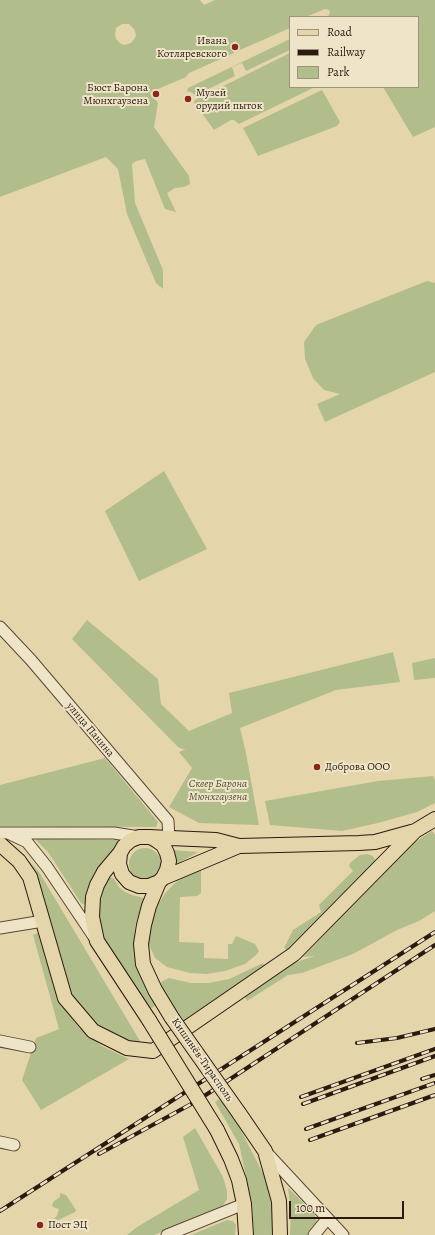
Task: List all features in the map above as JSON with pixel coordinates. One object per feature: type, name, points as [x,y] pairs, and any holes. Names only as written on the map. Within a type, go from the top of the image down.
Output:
[{"type":"main road","points":[[3,837],[30,877],[65,998],[94,1031],[127,1048],[153,1051],[294,954],[415,831],[435,819]]},
{"type":"main road","points":[[246,1235],[244,1204],[239,1180],[217,1130],[149,1020],[97,940],[92,917],[93,897],[97,885],[104,872],[124,846],[131,840],[144,837],[216,840],[239,846],[375,842],[415,831]]},
{"type":"main road","points":[[144,837],[156,840],[163,845],[167,853],[168,866],[161,880]]},
{"type":"main road","points":[[120,853],[119,864],[122,874],[129,882],[139,886],[149,886],[239,846]]},
{"type":"main road","name":"Кишинёв-Тирасполь","points":[[161,880],[149,906],[144,925],[141,944],[143,964],[155,990],[172,1018],[265,1151],[279,1201],[280,1235]]},
{"type":"street","name":"улица Панина","points":[[0,627],[31,660],[168,821],[169,838]]},
{"type":"street","points":[[3,837],[114,833],[144,837]]},
{"type":"street","points":[[3,837],[27,842],[47,867],[97,940]]},
{"type":"street","points":[[0,928],[43,921]]},
{"type":"street","points":[[0,1041],[30,1047]]},
{"type":"street","points":[[0,1142],[14,1145]]},
{"type":"street","points":[[265,1151],[343,1235]]},
{"type":"street","points":[[167,1235],[244,1204]]},
{"type":"street","points":[[314,1235],[327,1219]]},
{"type":"green space","points":[[0,0],[200,0],[204,5],[215,0],[435,0],[435,127],[413,137],[384,88],[419,88],[419,16],[328,16],[330,12],[329,10],[325,9],[308,16],[289,16],[289,28],[240,50],[236,41],[230,44],[234,53],[189,73],[186,77],[158,89],[153,89],[150,93],[152,98],[158,103],[154,127],[189,176],[190,184],[184,187],[175,188],[167,193],[176,212],[165,209],[145,159],[136,161],[132,164],[135,203],[163,270],[163,289],[156,283],[127,214],[118,169],[106,157],[0,197]],"holes":[[[122,24],[129,24],[134,29],[136,35],[131,43],[125,45],[121,44],[116,39],[116,28]]]},
{"type":"green space","points":[[289,39],[289,50],[246,71],[242,63],[232,67],[235,76],[194,96],[193,93],[187,91],[188,88]]},
{"type":"green space","points":[[289,53],[289,88],[313,88],[239,124],[234,120],[231,120],[214,130],[194,102],[195,100]]},
{"type":"green space","points":[[322,90],[340,122],[337,126],[258,156],[243,128]]},
{"type":"green space","points":[[427,281],[435,283],[435,372],[325,422],[317,404],[340,394],[324,390],[313,378],[305,359],[304,342],[316,325]]},
{"type":"green space","points":[[164,471],[207,549],[139,581],[105,511]]},
{"type":"green space","name":"Сквер Барона Мюнхгаузена","points":[[87,620],[158,679],[161,704],[189,731],[232,713],[229,693],[393,652],[400,682],[336,690],[240,728],[259,825],[199,823],[169,807],[192,768],[179,752],[186,749],[178,747],[72,639]]},
{"type":"green space","points":[[435,658],[435,678],[414,680],[412,663]]},
{"type":"green space","points":[[105,758],[158,822],[156,827],[0,826],[0,785]]},
{"type":"green space","points":[[433,776],[435,780],[435,803],[417,812],[342,831],[270,825],[265,801],[378,781]]},
{"type":"green space","points":[[432,831],[435,835],[435,911],[419,921],[397,930],[353,954],[302,973],[288,975],[247,1001],[244,995],[287,965],[315,956],[303,957],[407,847]]},
{"type":"green space","points":[[36,839],[119,841],[119,845],[87,905],[81,903],[48,852]]},
{"type":"green space","points":[[142,848],[148,848],[157,852],[161,864],[157,876],[148,880],[142,880],[133,876],[129,867],[129,861],[133,852]]},
{"type":"green space","points":[[16,850],[39,872],[140,1041],[128,1042],[98,1026],[72,995],[35,875]]},
{"type":"green space","points":[[171,850],[198,852],[175,865]]},
{"type":"green space","points":[[367,854],[373,856],[376,861],[290,951],[284,948],[293,930],[321,912],[319,905],[353,871],[349,866],[350,863],[360,855]]},
{"type":"green space","points":[[201,869],[201,893],[197,896],[180,897],[179,942],[204,943],[204,958],[228,959],[228,944],[232,944],[236,936],[255,944],[259,951],[245,964],[225,971],[207,974],[190,973],[167,967],[155,958],[149,945],[148,930],[151,915],[166,892],[178,880]]},
{"type":"green space","points":[[107,877],[114,879],[119,887],[125,892],[144,898],[135,926],[134,946],[137,968],[158,1004],[149,1010],[97,930],[100,891]]},
{"type":"green space","points":[[38,933],[59,1001],[79,1028],[102,1046],[129,1059],[41,1110],[22,1080],[36,1038],[59,1029],[33,935]]},
{"type":"green space","points":[[263,963],[266,969],[182,1024],[162,989],[161,982],[169,978],[191,983],[209,983],[229,979]]},
{"type":"green space","points":[[223,1096],[266,1179],[272,1208],[273,1235],[254,1235],[252,1203],[239,1144],[215,1102]]},
{"type":"green space","points":[[195,1128],[223,1177],[227,1191],[227,1199],[222,1207],[154,1235],[127,1235],[137,1227],[199,1190],[183,1137]]},
{"type":"green space","points":[[288,1188],[314,1213],[317,1222],[308,1235],[290,1235],[291,1211]]},
{"type":"green space","points":[[60,1193],[66,1195],[76,1210],[75,1212],[52,1223],[51,1221],[57,1216],[59,1209],[53,1207],[52,1205],[54,1201],[60,1197]]},
{"type":"green space","points":[[227,1220],[233,1221],[236,1225],[235,1235],[191,1235]]},
{"type":"railway","points":[[0,1211],[435,932]]},
{"type":"railway","points":[[99,1154],[195,1102],[435,945]]},
{"type":"railway","points":[[357,1043],[397,1038],[435,1029]]},
{"type":"railway","points":[[301,1097],[435,1049]]},
{"type":"railway","points":[[303,1104],[435,1056]]},
{"type":"railway","points":[[422,1079],[435,1075]]},
{"type":"railway","points":[[306,1129],[435,1083]]},
{"type":"railway","points":[[310,1140],[435,1095]]},
{"type":"place","name":"Ивана Котляревского","points":[[235,47]]},
{"type":"place","name":"Бюст Барона Мюнхгаузена","points":[[156,94]]},
{"type":"place","name":"Музей орудий пыток","points":[[188,99]]},
{"type":"place","name":"Доброва ООО","points":[[317,767]]},
{"type":"place","name":"Пост ЭЦ","points":[[40,1225]]}]
